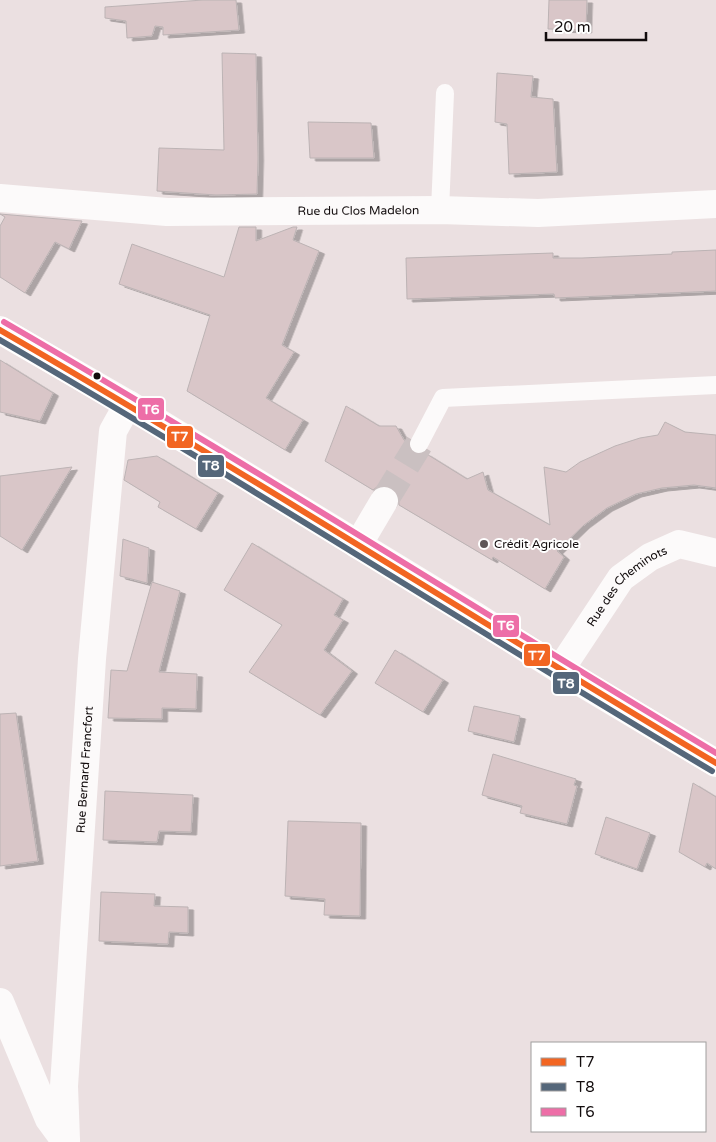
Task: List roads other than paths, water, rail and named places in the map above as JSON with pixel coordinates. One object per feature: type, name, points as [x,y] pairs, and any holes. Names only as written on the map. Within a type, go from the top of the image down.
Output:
[{"type":"street","name":"Rue du Clos Madelon","points":[[0,198],[167,212],[440,210],[538,213],[716,204]]},
{"type":"street","points":[[0,330],[128,404],[469,612],[560,670],[716,763]]},
{"type":"street","name":"Rue Bernard Francfort","points":[[66,1141],[64,1086],[92,659],[113,431],[128,404]]},
{"type":"street","points":[[358,545],[384,501]]},
{"type":"street","name":"Rue des Cheminots","points":[[560,670],[621,578],[650,556],[679,544],[716,553]]},
{"type":"street","points":[[0,1002],[49,1119],[66,1141]]},
{"type":"lane","points":[[440,210],[445,93]]},
{"type":"lane","points":[[419,444],[443,398],[716,385]]},
{"type":"tunnel","points":[[384,501],[419,444]]},
{"type":"place","name":"Crédit Agricole","points":[[484,544]]}]
